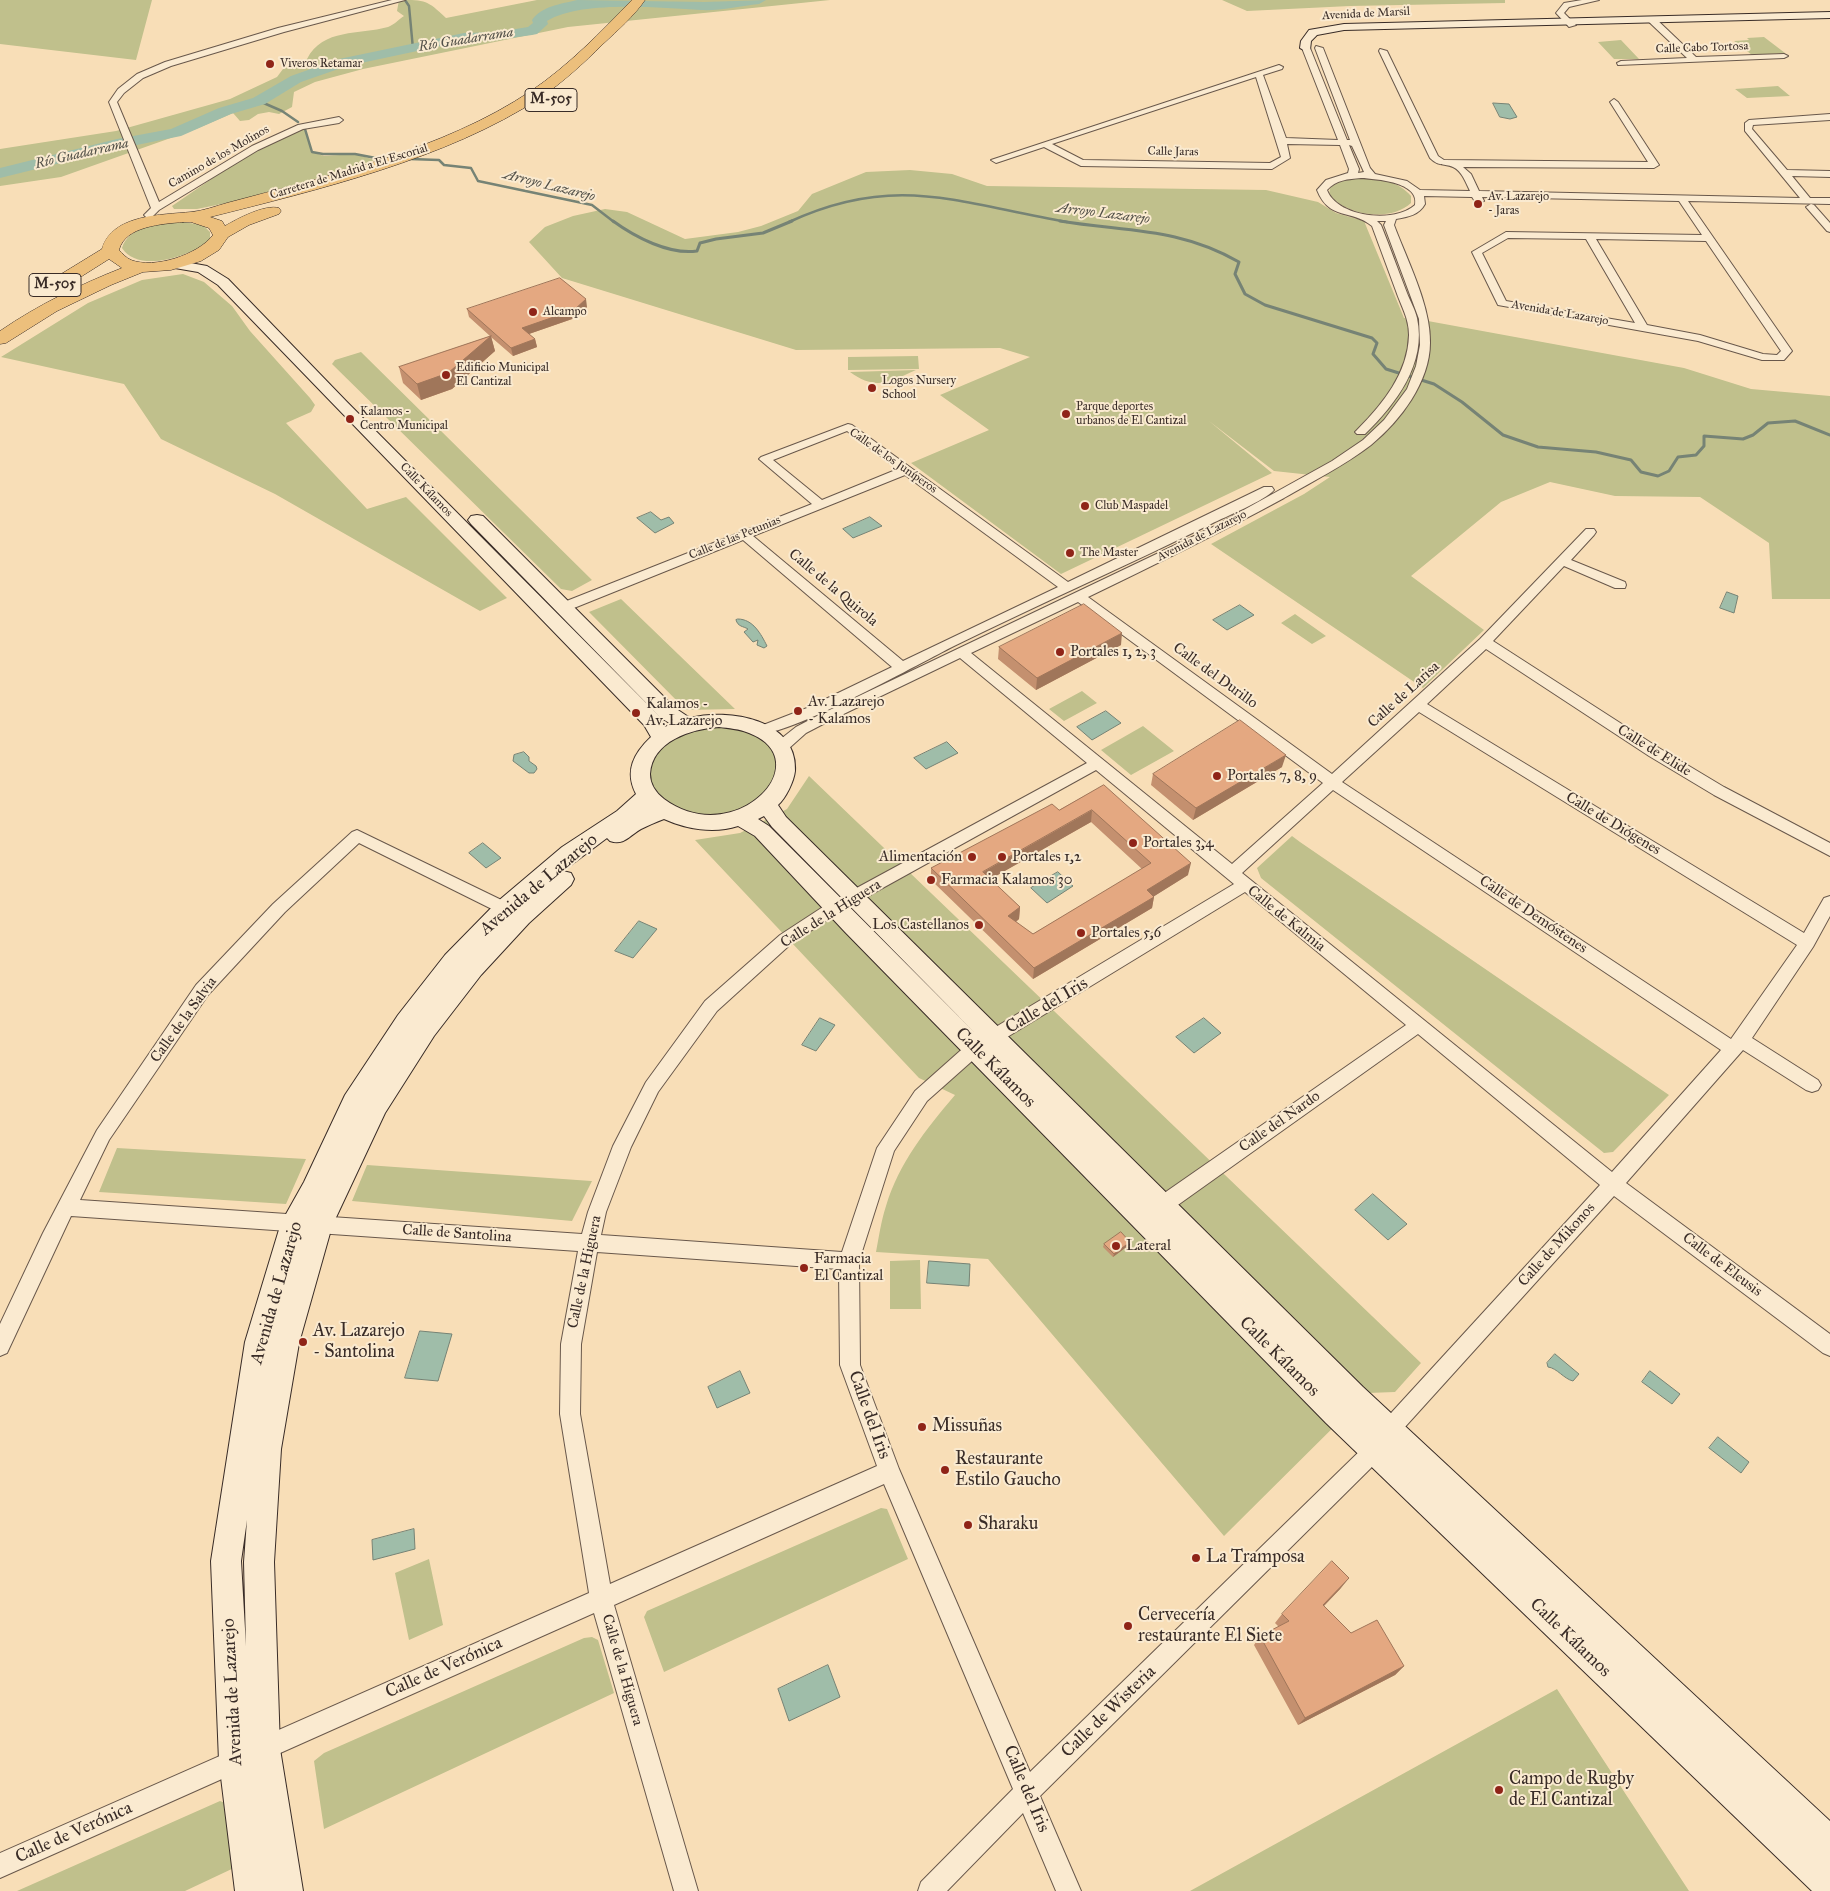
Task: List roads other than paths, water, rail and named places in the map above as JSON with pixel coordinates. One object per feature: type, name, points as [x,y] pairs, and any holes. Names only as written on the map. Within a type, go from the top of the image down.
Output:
[{"type":"highway","name":"Carretera de Madrid a El Escorial","points":[[185,217],[389,162],[458,136],[534,95],[562,75],[598,43],[639,0]]},
{"type":"highway","name":"Carretera de Madrid a El Escorial","points":[[218,241],[256,216],[414,165],[475,140],[517,119],[564,91]]},
{"type":"highway","name":"M-505","points":[[35,296],[95,262],[110,251],[112,242],[119,235],[142,223],[185,217],[214,223],[220,228],[218,241],[203,254],[174,264],[142,266],[118,261],[110,251]]},
{"type":"highway","name":"M-505","points":[[0,340],[22,324],[83,291],[142,266]]},
{"type":"main road","name":"Avenida de Marsil","points":[[1306,48],[1305,43],[1308,36],[1313,32],[1332,28],[1830,16]]},
{"type":"main road","name":"Avenida de Marsil","points":[[1319,48],[1317,41],[1319,36],[1342,30],[1570,23]]},
{"type":"main road","points":[[218,241],[216,262],[273,321],[311,353]]},
{"type":"main road","name":"Calle Kálamos","points":[[174,264],[202,269],[223,282],[340,404],[652,720],[661,738]]},
{"type":"main road","name":"Calle Kálamos","points":[[327,368],[362,406],[668,713],[687,725]]},
{"type":"main road","points":[[719,720],[742,722],[763,730],[782,746],[787,758],[786,776],[777,794],[766,804],[740,818],[720,822],[680,819],[655,804],[641,784],[640,772],[644,760],[651,748],[661,738],[687,725],[719,720]]},
{"type":"main road","name":"Avenida de Lazarejo","points":[[252,1891],[235,1762],[226,1561],[259,1342],[307,1224],[376,1106],[426,1029],[473,969],[513,912],[633,824],[655,804]]},
{"type":"main road","name":"Calle Kálamos","points":[[766,804],[844,902]]},
{"type":"main road","name":"Calle Kálamos","points":[[740,818],[762,831],[844,902],[1152,1213],[1830,1884]]},
{"type":"main road","name":"Avenida de Lazarejo","points":[[286,1891],[264,1749],[259,1562],[266,1449],[307,1224]]},
{"type":"main road","name":"Calle Kálamos","points":[[1381,1441],[1830,1844]]},
{"type":"street","points":[[156,208],[146,180],[121,125],[114,102],[121,91],[140,76],[168,64],[282,30],[401,0]]},
{"type":"street","points":[[1570,23],[1560,13],[1567,5],[1595,0]]},
{"type":"street","points":[[1653,21],[1694,60]]},
{"type":"street","points":[[1306,48],[1354,169],[1352,176]]},
{"type":"street","points":[[1319,48],[1366,169],[1372,176]]},
{"type":"street","points":[[1383,51],[1434,158],[1442,163],[1654,165],[1614,102]]},
{"type":"street","name":"Calle Cabo Tortosa","points":[[1621,63],[1784,56]]},
{"type":"street","points":[[996,160],[1279,67]]},
{"type":"street","name":"Calle Jaras","points":[[1046,144],[1081,163],[1272,166],[1286,158],[1259,74]]},
{"type":"street","points":[[1830,118],[1760,121],[1749,123],[1748,129],[1830,229]]},
{"type":"street","name":"Camino de los Molinos","points":[[142,223],[156,208],[255,148],[300,127],[339,120]]},
{"type":"street","points":[[1282,141],[1356,143]]},
{"type":"street","points":[[1455,164],[1466,174],[1477,197]]},
{"type":"street","points":[[1786,173],[1830,174]]},
{"type":"street","points":[[1419,197],[1416,210],[1402,216],[1368,218],[1344,212],[1327,202],[1322,190],[1326,185],[1340,178],[1372,176],[1404,184],[1419,197],[1810,204],[1830,207]]},
{"type":"street","points":[[169,200],[165,208],[168,212],[185,217]]},
{"type":"street","points":[[1810,204],[1830,201]]},
{"type":"street","name":"Avenida de Lazarejo","points":[[1684,202],[1787,351],[1780,358],[1762,357],[1700,338],[1502,303],[1477,252],[1506,235],[1708,238]]},
{"type":"street","name":"Avenida de Lazarejo","points":[[1331,461],[1376,418],[1399,386],[1408,363],[1412,343],[1412,318],[1376,225],[1368,218]]},
{"type":"street","name":"Avenida de Lazarejo","points":[[763,730],[791,720],[900,667],[1217,530],[1331,461],[1367,442],[1388,422],[1412,389],[1421,366],[1425,345],[1424,319],[1389,225],[1392,218]]},
{"type":"street","name":"Avenida de Lazarejo","points":[[1590,237],[1643,328]]},
{"type":"street","name":"Calle de los Juníperos","points":[[820,504],[765,459],[848,427],[1073,592]]},
{"type":"street","name":"Calle de las Petunias","points":[[564,607],[907,470]]},
{"type":"street","name":"Calle de Larisa","points":[[1238,879],[1332,782],[1418,706],[1485,642],[1590,532]]},
{"type":"street","name":"Calle de la Quirola","points":[[744,535],[900,667]]},
{"type":"street","points":[[1563,561],[1620,585]]},
{"type":"street","name":"Avenida de Lazarejo","points":[[782,746],[802,730],[961,652],[1073,592]]},
{"type":"street","name":"Calle del Durillo","points":[[1073,592],[1332,782]]},
{"type":"street","name":"Calle de Elide","points":[[1485,642],[1654,752],[1719,791],[1830,850]]},
{"type":"street","name":"Calle de Kalmia","points":[[961,652],[1613,1184]]},
{"type":"street","name":"Calle de Diógenes","points":[[1418,706],[1807,942]]},
{"type":"street","name":"Calle de la Higuera","points":[[686,1891],[601,1599],[570,1414],[571,1344],[588,1244],[597,1212],[622,1146],[652,1087],[712,1006],[786,939],[844,902],[1096,764]]},
{"type":"street","name":"Calle de Demóstenes","points":[[1332,782],[1737,1044]]},
{"type":"street","name":"Calle de la Salvia","points":[[0,1346],[66,1207],[103,1135],[202,990],[279,908],[357,836],[513,912]]},
{"type":"street","name":"Calle del Iris","points":[[1069,1891],[889,1471],[850,1365],[849,1261],[886,1148],[921,1096],[985,1043],[1238,879]]},
{"type":"street","name":"Calle de Mikonos","points":[[1381,1441],[1737,1044],[1827,913]]},
{"type":"street","name":"Calle del Nardo","points":[[1152,1213],[1418,1025]]},
{"type":"street","points":[[1737,1044],[1812,1085]]},
{"type":"street","name":"Calle de Eleusis","points":[[1613,1184],[1830,1346]]},
{"type":"street","name":"Calle de Santolina","points":[[66,1207],[849,1261]]},
{"type":"street","name":"Calle de Wisteria","points":[[930,1891],[1028,1794],[1059,1760],[1381,1441]]},
{"type":"street","name":"Calle de Verónica","points":[[0,1866],[889,1471]]},
{"type":"waterway","points":[[405,0],[409,6],[413,49]]},
{"type":"waterway","name":"Río Guadarrama","points":[[0,173],[117,144],[175,133],[225,111],[259,101],[296,79],[344,62],[464,37],[497,36],[532,31],[541,24],[539,20],[551,11],[589,1],[704,6],[759,0]]},
{"type":"waterway","points":[[259,101],[282,111],[298,122]]},
{"type":"waterway","name":"Arroyo Lazarejo","points":[[305,129],[312,152],[355,154],[386,160]]},
{"type":"waterway","name":"Arroyo Lazarejo","points":[[410,159],[439,160],[444,165],[471,168],[478,181],[592,205],[614,222]]},
{"type":"waterway","name":"Arroyo Lazarejo","points":[[789,222],[828,207],[863,198],[896,195],[928,196],[960,201],[1065,222]]},
{"type":"waterway","name":"Arroyo Lazarejo","points":[[613,221],[642,239],[686,252],[697,251],[700,243],[763,233],[792,221]]},
{"type":"waterway","name":"Arroyo Lazarejo","points":[[1060,221],[1065,222]]},
{"type":"waterway","name":"Arroyo Lazarejo","points":[[1065,222],[1151,232],[1195,242],[1217,251],[1239,262],[1235,274],[1245,294],[1265,305],[1372,338],[1377,343],[1373,354],[1386,369],[1434,384],[1462,402],[1503,435],[1538,447],[1596,452],[1631,460],[1641,472],[1658,476],[1669,471],[1678,457],[1696,455],[1704,446],[1704,436],[1743,439],[1753,435],[1768,423],[1795,421],[1830,435]]},
{"type":"place","name":"Viveros Retamar","points":[[270,64]]},
{"type":"place","name":"Av. Lazarejo - Jaras","points":[[1478,204]]},
{"type":"place","name":"Alcampo","points":[[533,312]]},
{"type":"place","name":"Edificio Municipal El Cantizal","points":[[446,375]]},
{"type":"place","name":"Logos Nursery School","points":[[872,388]]},
{"type":"place","name":"Parque deportes urbanos de El Cantizal","points":[[1066,414]]},
{"type":"place","name":"Kalamos - Centro Municipal","points":[[350,419]]},
{"type":"place","name":"Club Maspadel","points":[[1085,506]]},
{"type":"place","name":"The Master","points":[[1070,553]]},
{"type":"place","name":"Portales 1, 2, 3","points":[[1060,652]]},
{"type":"place","name":"Av. Lazarejo - Kalamos","points":[[798,711]]},
{"type":"place","name":"Kalamos - Av. Lazarejo","points":[[636,713]]},
{"type":"place","name":"Portales 7, 8, 9","points":[[1217,776]]},
{"type":"place","name":"Portales 3,4","points":[[1133,843]]},
{"type":"place","name":"Alimentación","points":[[972,857]]},
{"type":"place","name":"Portales 1,2","points":[[1002,857]]},
{"type":"place","name":"Farmacia Kalamos 30","points":[[931,880]]},
{"type":"place","name":"Los Castellanos","points":[[979,925]]},
{"type":"place","name":"Portales 5,6","points":[[1081,933]]},
{"type":"place","name":"Lateral","points":[[1116,1246]]},
{"type":"place","name":"Farmacia El Cantizal","points":[[804,1268]]},
{"type":"place","name":"Av. Lazarejo - Santolina","points":[[303,1342]]},
{"type":"place","name":"Missuñas","points":[[922,1427]]},
{"type":"place","name":"Restaurante Estilo Gaucho","points":[[945,1470]]},
{"type":"place","name":"Sharaku","points":[[968,1525]]},
{"type":"place","name":"La Tramposa","points":[[1196,1558]]},
{"type":"place","name":"Cervecería restaurante El Siete","points":[[1128,1626]]},
{"type":"place","name":"Campo de Rugby de El Cantizal","points":[[1499,1790]]}]
